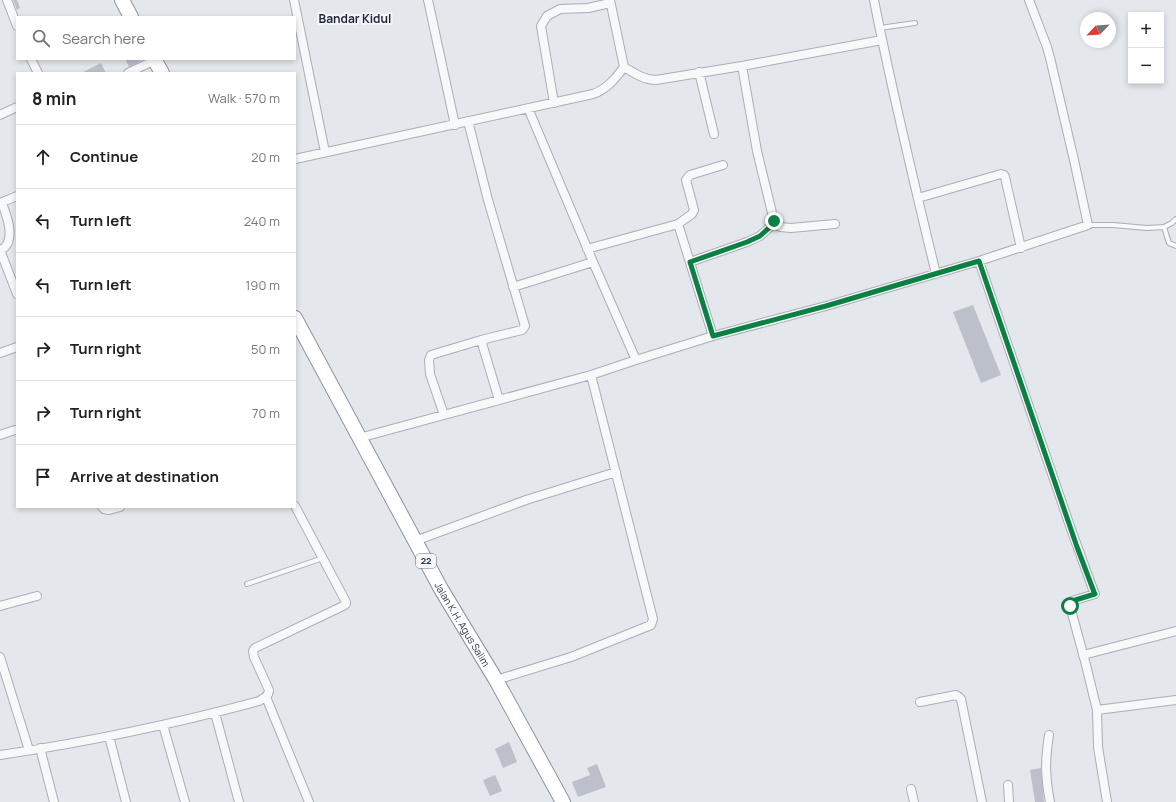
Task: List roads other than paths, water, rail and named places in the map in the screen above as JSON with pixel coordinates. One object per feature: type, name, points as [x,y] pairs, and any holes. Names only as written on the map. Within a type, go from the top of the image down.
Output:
[{"type":"highway","points":[[122,0],[130,16]]},
{"type":"highway","points":[[154,60],[161,72]]},
{"type":"highway","name":"Jalan K.H. Agus Salim","points":[[296,322],[299,335],[359,438],[441,588],[496,680],[563,802]]},
{"type":"street","points":[[7,0],[16,23]]},
{"type":"street","points":[[294,0],[325,152]]},
{"type":"street","points":[[428,0],[455,125]]},
{"type":"street","points":[[874,0],[879,28],[936,274]]},
{"type":"street","points":[[359,438],[591,375],[713,336],[826,306],[936,274],[1088,225],[1051,62],[1047,47],[1029,0]]},
{"type":"street","points":[[554,102],[540,26],[547,16],[560,9],[588,8],[610,2],[624,67],[642,78],[649,80],[742,66],[882,40]]},
{"type":"street","points":[[32,60],[38,72]]},
{"type":"street","points":[[130,72],[154,60]]},
{"type":"street","points":[[742,66],[758,151],[774,221],[780,227],[791,228],[835,224]]},
{"type":"street","points":[[296,159],[455,125],[599,92],[612,82],[624,67]]},
{"type":"street","points":[[699,72],[714,134]]},
{"type":"street","points":[[0,115],[16,107]]},
{"type":"street","points":[[528,108],[587,249],[636,360]]},
{"type":"street","points":[[444,415],[430,374],[429,360],[431,355],[481,340],[522,330],[525,326],[488,200],[468,121]]},
{"type":"street","points":[[587,249],[678,224],[692,214],[694,210],[686,180],[687,178],[690,175],[723,165]]},
{"type":"street","points":[[918,198],[1001,174],[1004,175],[1020,248]]},
{"type":"street","points":[[16,196],[1,203],[7,217],[10,236],[6,246],[0,250],[16,291]]},
{"type":"street","points":[[690,262],[760,236],[774,221]]},
{"type":"street","points":[[678,224],[713,336]]},
{"type":"street","points":[[979,261],[1077,547],[1095,594],[1072,601],[1070,606],[1097,710],[1098,746],[1107,802]]},
{"type":"street","points":[[513,287],[593,262]]},
{"type":"street","points":[[481,340],[499,400]]},
{"type":"street","points":[[0,353],[16,347]]},
{"type":"street","points":[[496,680],[570,657],[651,625],[654,619],[591,375]]},
{"type":"street","points":[[0,435],[15,430]]},
{"type":"street","points":[[415,541],[526,500],[616,472]]},
{"type":"street","points":[[103,508],[109,510],[116,508]]},
{"type":"street","points":[[0,754],[109,736],[163,725],[215,713],[259,701],[266,697],[269,694],[269,690],[254,657],[253,651],[255,648],[346,604],[344,597],[296,508]]},
{"type":"street","points":[[0,606],[37,596]]},
{"type":"street","points":[[1083,655],[1176,631]]},
{"type":"street","points":[[0,657],[29,750]]},
{"type":"street","points":[[920,702],[956,695],[961,699],[982,802]]},
{"type":"street","points":[[266,697],[308,802]]},
{"type":"street","points":[[1097,710],[1176,700]]},
{"type":"street","points":[[215,713],[239,802]]},
{"type":"street","points":[[163,725],[185,802]]},
{"type":"street","points":[[1049,735],[1046,773],[1050,802]]},
{"type":"street","points":[[109,736],[126,802]]},
{"type":"street","points":[[40,748],[54,802]]},
{"type":"street","points":[[1008,785],[1009,802]]},
{"type":"street","points":[[912,789],[914,802]]},
{"type":"lane","points":[[879,28],[916,23]]},
{"type":"lane","points":[[1088,225],[1113,225],[1147,228],[1164,227],[1176,219]]},
{"type":"lane","points":[[1164,227],[1169,243],[1176,246]]},
{"type":"lane","points":[[247,584],[323,558]]},
{"type":"district","name":"Bandar Kidul","points":[[355,19]]}]
